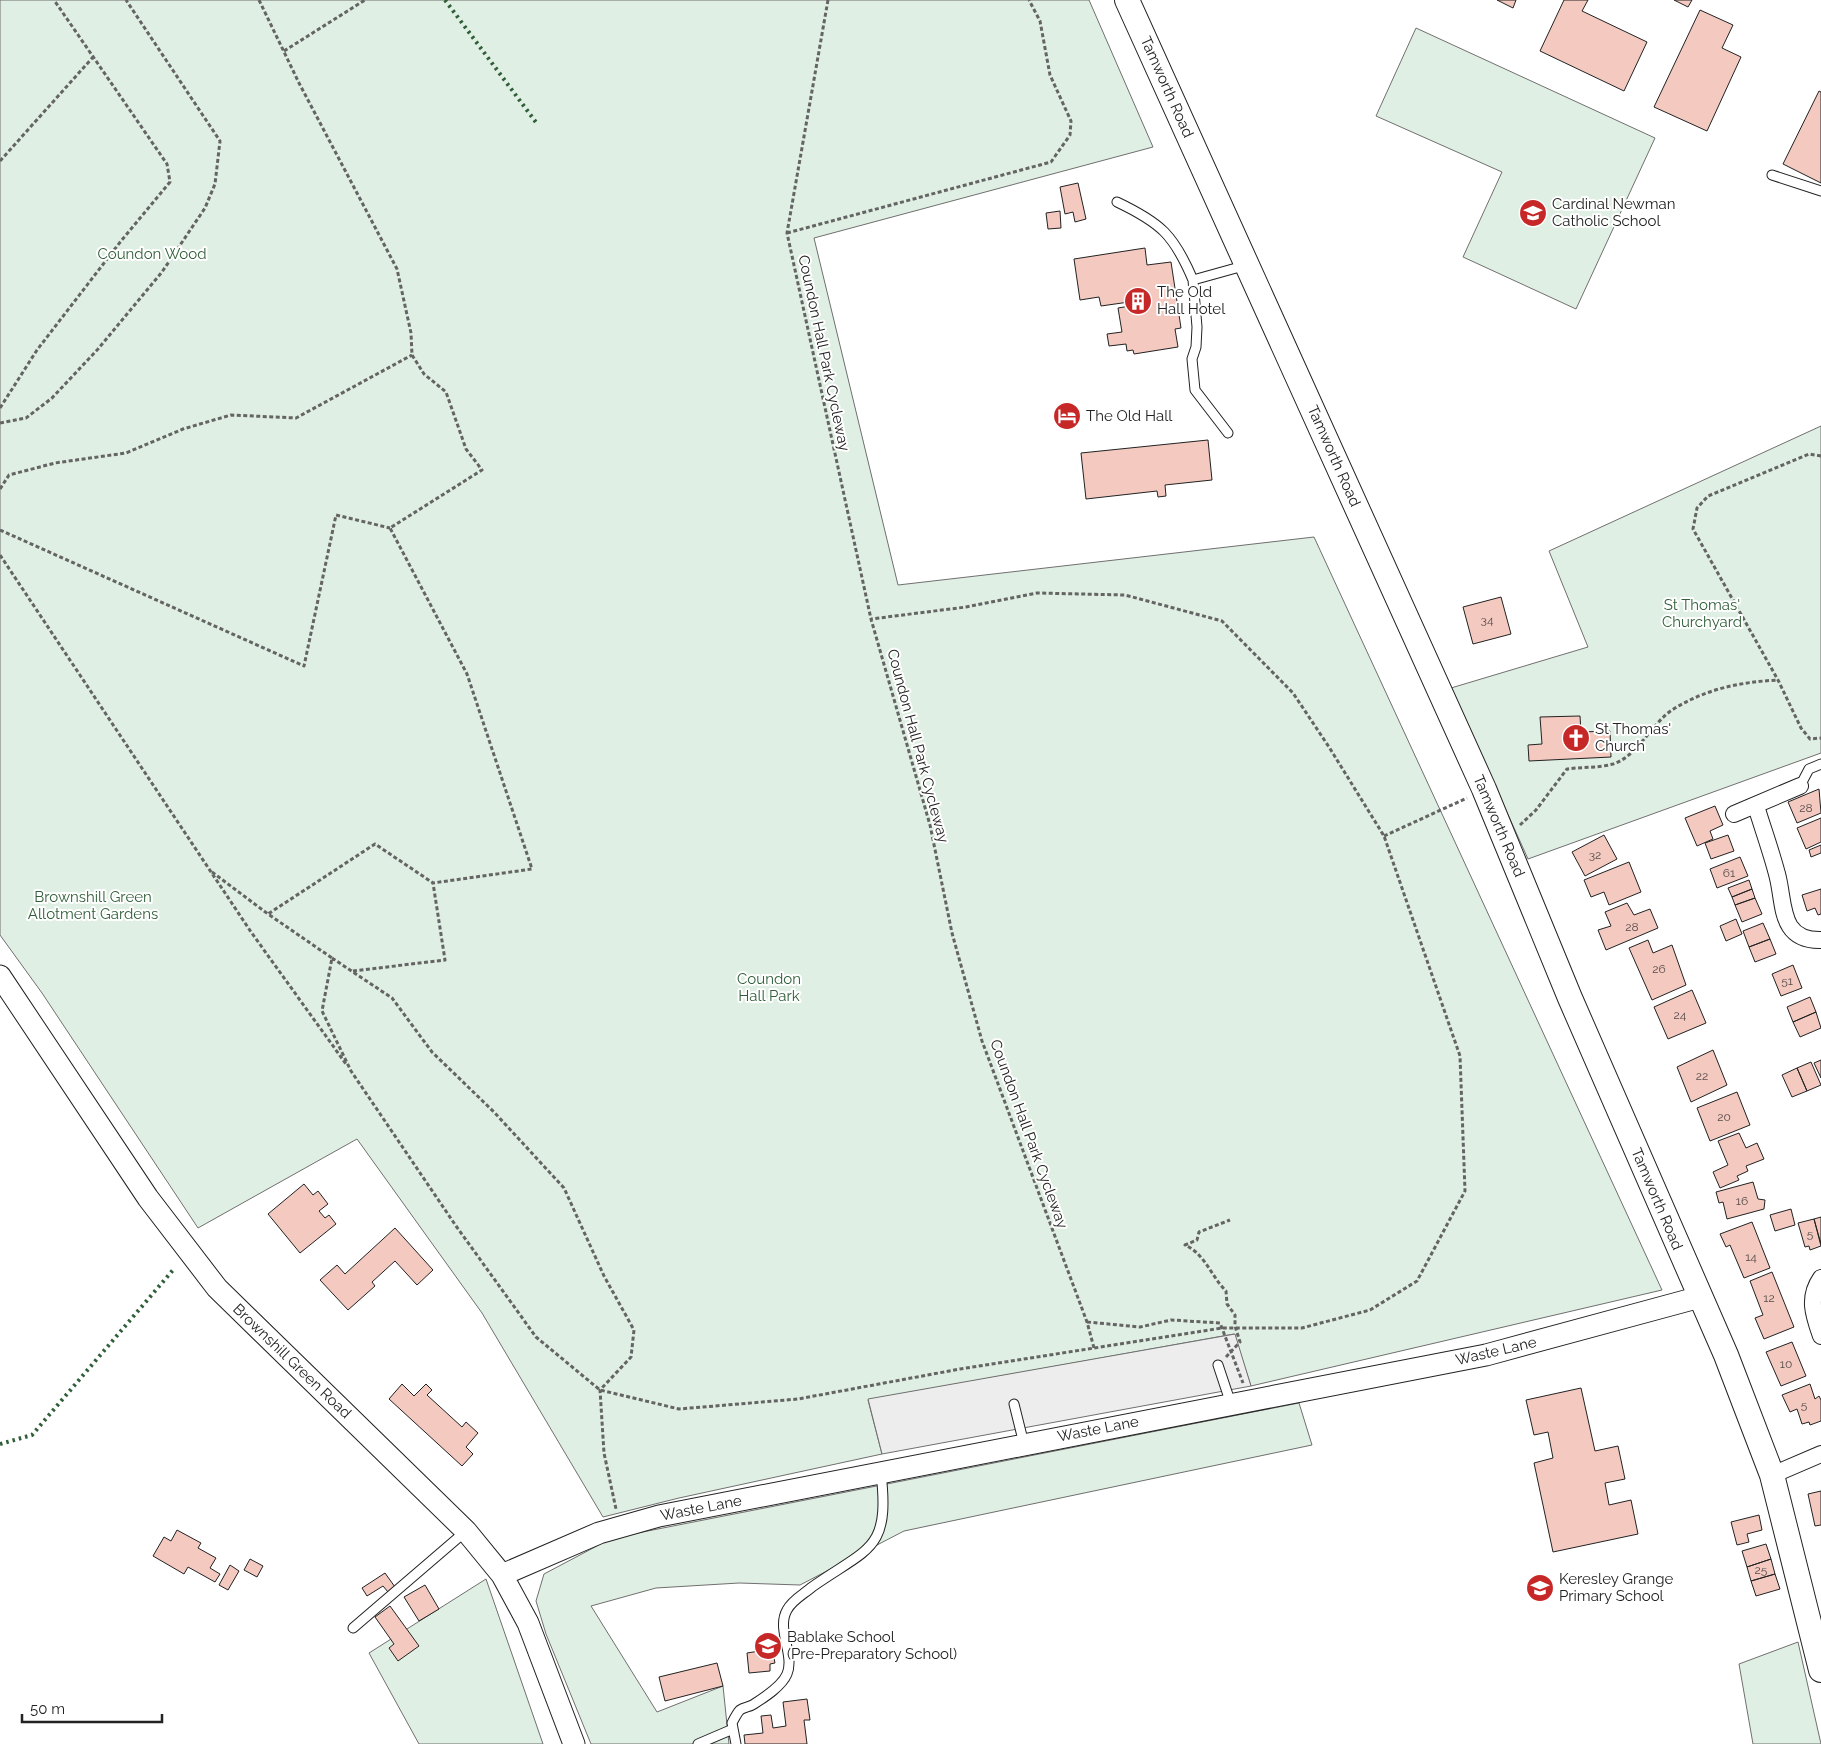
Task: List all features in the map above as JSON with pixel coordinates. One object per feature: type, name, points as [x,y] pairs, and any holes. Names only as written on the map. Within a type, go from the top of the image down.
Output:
[{"type":"main road","name":"Tamworth Road","points":[[1127,0],[1484,789],[1570,998],[1745,1400],[1772,1475],[1817,1635],[1821,1670]]},
{"type":"street","points":[[1734,814],[1800,786]]},
{"type":"street","points":[[1756,806],[1778,874],[1782,906],[1787,922],[1798,934],[1806,938],[1821,940]]},
{"type":"street","name":"Brownshill Green Road","points":[[0,976],[148,1198],[217,1288],[466,1531],[502,1575],[528,1623],[574,1744]]},
{"type":"street","points":[[1821,1278],[1816,1287],[1812,1304],[1821,1336]]},
{"type":"street","name":"Waste Lane","points":[[502,1575],[598,1533],[659,1516],[1240,1402],[1486,1356],[1700,1297]]},
{"type":"street","points":[[1772,1475],[1821,1454]]},
{"type":"lane","points":[[1772,175],[1821,191]]},
{"type":"lane","points":[[1117,202],[1141,214],[1166,231],[1184,258],[1193,280],[1197,327],[1196,347],[1192,359],[1195,390],[1228,433]]},
{"type":"lane","points":[[1193,280],[1247,265]]},
{"type":"lane","points":[[1800,786],[1809,769],[1821,764]]},
{"type":"lane","points":[[1218,1365],[1240,1402]]},
{"type":"lane","points":[[1014,1404],[1024,1444]]},
{"type":"lane","points":[[736,1744],[732,1723],[740,1710],[754,1705],[784,1681],[788,1671],[784,1623],[786,1610],[797,1598],[868,1550],[878,1534],[885,1504],[881,1473]]},
{"type":"lane","points":[[353,1628],[466,1531]]},
{"type":"lane","points":[[698,1744],[733,1730]]},
{"type":"path","points":[[0,408],[37,350],[121,241],[170,182],[168,164],[54,0]]},
{"type":"path","points":[[0,422],[26,418],[52,398],[98,349],[162,272],[205,208],[215,184],[220,141],[126,0]]},
{"type":"path","points":[[0,530],[304,666],[336,515],[390,528],[482,470],[466,449],[446,392],[424,374],[412,355],[411,333],[397,269],[259,0]]},
{"type":"path","points":[[284,51],[364,0]]},
{"type":"path","name":"Coundon Hall Park Cycleway","points":[[828,0],[787,233],[871,619],[930,825],[952,933],[982,1041],[1087,1322],[1094,1348]]},
{"type":"path","points":[[787,233],[1052,162],[1070,135],[1071,121],[1050,75],[1040,21],[1029,0]]},
{"type":"path","points":[[0,161],[94,56]]},
{"type":"path","points":[[0,489],[9,475],[55,462],[126,454],[183,429],[231,415],[296,418],[412,355]]},
{"type":"path","points":[[1821,456],[1809,454],[1708,496],[1697,508],[1693,529],[1778,680],[1802,728],[1810,739],[1821,738]]},
{"type":"path","points":[[268,914],[375,844],[433,883],[532,868],[467,674],[390,528]]},
{"type":"path","points":[[0,555],[251,932],[351,1071],[456,1226],[536,1337],[600,1390],[679,1409],[788,1400],[1235,1326],[1302,1328],[1370,1310],[1417,1281],[1466,1191],[1460,1056],[1384,836],[1293,693],[1222,621],[1125,595],[1037,593],[966,607],[871,619]]},
{"type":"path","points":[[1515,818],[1518,826],[1536,810],[1567,769],[1613,764],[1628,755],[1671,711],[1702,695],[1740,682],[1778,680]]},
{"type":"path","points":[[1384,836],[1484,789]]},
{"type":"path","points":[[209,870],[268,914],[392,998],[432,1052],[494,1112],[564,1188],[604,1276],[634,1330],[632,1358],[600,1390],[604,1452],[620,1527]]},
{"type":"path","points":[[353,972],[445,960],[433,883]]},
{"type":"path","points":[[332,958],[322,1011],[351,1071]]},
{"type":"path","points":[[1230,1220],[1199,1232],[1197,1240],[1185,1245],[1197,1251],[1208,1269],[1214,1273],[1216,1281],[1226,1291],[1227,1304],[1235,1314],[1235,1326],[1240,1342],[1231,1352]]},
{"type":"path","points":[[1087,1322],[1140,1327],[1171,1320],[1220,1323],[1231,1352],[1240,1402]]},
{"type":"green space","name":"Coundon Hall Park","points":[[0,0],[1089,0],[1153,147],[814,238],[898,585],[1314,537],[1662,1290],[1251,1386],[1234,1334],[868,1400],[882,1454],[679,1498],[603,1517],[482,1313],[357,1139],[198,1228],[42,993],[0,935]]},
{"type":"green space","points":[[1416,28],[1655,138],[1576,309],[1463,257],[1502,172],[1376,116]]},
{"type":"green space","name":"St Thomas' Churchyard","points":[[1821,426],[1821,753],[1528,859],[1451,688],[1588,647],[1549,551]]},
{"type":"green space","points":[[1299,1403],[1312,1445],[904,1531],[800,1585],[739,1583],[656,1588],[591,1606],[657,1712],[723,1686],[729,1744],[591,1744],[546,1634],[536,1601],[544,1574],[612,1538]]},
{"type":"green space","points":[[486,1579],[543,1744],[419,1744],[369,1653]]},
{"type":"green space","points":[[1798,1642],[1821,1744],[1753,1744],[1739,1664]]},
{"type":"shaded area","points":[[1235,1334],[1251,1386],[882,1454],[868,1399]]},
{"type":"building","points":[[1497,0],[1516,0],[1513,8]]},
{"type":"building","points":[[1564,0],[1588,0],[1582,11],[1647,42],[1624,91],[1540,51]]},
{"type":"building","points":[[1674,0],[1692,0],[1688,7]]},
{"type":"building","points":[[1700,10],[1733,25],[1722,48],[1741,57],[1707,131],[1654,107]]},
{"type":"building","points":[[1819,91],[1821,92],[1821,183],[1783,164]]},
{"type":"building","points":[[1078,183],[1086,219],[1075,222],[1073,212],[1065,214],[1060,187]]},
{"type":"building","points":[[1060,211],[1061,228],[1048,229],[1046,213]]},
{"type":"building","name":"The Old Hall Hotel","points":[[1145,248],[1147,265],[1171,262],[1181,328],[1175,329],[1178,347],[1134,354],[1133,350],[1127,351],[1126,344],[1109,346],[1107,334],[1122,332],[1118,308],[1130,306],[1129,302],[1101,306],[1099,297],[1080,300],[1074,259]]},
{"type":"building","points":[[1208,440],[1212,480],[1165,485],[1166,496],[1158,497],[1157,491],[1086,499],[1081,453]]},
{"type":"building","points":[[1501,597],[1511,634],[1473,644],[1463,607]]},
{"type":"building","name":"St Thomas' Church","points":[[1580,716],[1581,732],[1610,731],[1611,757],[1529,761],[1528,745],[1542,744],[1540,717]]},
{"type":"building","points":[[1819,789],[1821,813],[1797,823],[1788,802]]},
{"type":"building","points":[[1715,806],[1723,825],[1710,831],[1713,839],[1697,846],[1685,818]]},
{"type":"building","points":[[1821,818],[1821,842],[1806,849],[1797,828]]},
{"type":"building","points":[[1604,835],[1617,859],[1585,876],[1572,852]]},
{"type":"building","points":[[1728,835],[1734,851],[1711,859],[1705,843]]},
{"type":"building","points":[[1821,845],[1821,853],[1811,857],[1809,850]]},
{"type":"building","points":[[1740,857],[1748,876],[1717,888],[1710,869]]},
{"type":"building","points":[[1629,862],[1641,892],[1609,905],[1604,892],[1591,897],[1584,880]]},
{"type":"building","points":[[1749,880],[1752,889],[1732,897],[1728,888]]},
{"type":"building","points":[[1752,889],[1755,898],[1735,905],[1732,897]]},
{"type":"building","points":[[1821,889],[1821,914],[1818,915],[1815,908],[1807,911],[1802,895]]},
{"type":"building","points":[[1755,898],[1762,914],[1742,922],[1735,905]]},
{"type":"building","points":[[1627,903],[1634,915],[1650,909],[1658,928],[1606,950],[1598,930],[1611,926],[1605,912]]},
{"type":"building","points":[[1736,919],[1742,934],[1726,941],[1720,926]]},
{"type":"building","points":[[1763,923],[1770,939],[1749,947],[1743,931]]},
{"type":"building","points":[[1770,939],[1776,954],[1755,962],[1749,947]]},
{"type":"building","points":[[1648,940],[1653,953],[1672,945],[1686,985],[1652,1000],[1629,948]]},
{"type":"building","points":[[1793,965],[1802,988],[1781,996],[1772,974]]},
{"type":"building","points":[[1692,990],[1706,1023],[1668,1039],[1654,1007]]},
{"type":"building","points":[[1810,997],[1816,1012],[1793,1022],[1787,1007]]},
{"type":"building","points":[[1816,1012],[1821,1028],[1800,1037],[1793,1022]]},
{"type":"building","points":[[1713,1050],[1727,1085],[1691,1102],[1677,1067]]},
{"type":"building","points":[[1821,1060],[1821,1078],[1814,1063]]},
{"type":"building","points":[[1811,1062],[1821,1085],[1807,1091],[1797,1068]]},
{"type":"building","points":[[1797,1068],[1807,1091],[1792,1097],[1782,1075]]},
{"type":"building","points":[[1737,1092],[1750,1125],[1710,1141],[1697,1108]]},
{"type":"building","points":[[1739,1133],[1746,1148],[1757,1143],[1764,1159],[1746,1166],[1748,1171],[1737,1176],[1739,1180],[1720,1188],[1713,1172],[1728,1165],[1718,1141]]},
{"type":"building","points":[[1753,1182],[1758,1199],[1765,1200],[1764,1209],[1727,1219],[1723,1202],[1719,1203],[1716,1192]]},
{"type":"building","points":[[304,1184],[313,1195],[318,1191],[328,1204],[319,1211],[325,1218],[329,1215],[336,1224],[300,1253],[268,1214]]},
{"type":"building","points":[[1791,1209],[1795,1225],[1775,1231],[1770,1215]]},
{"type":"building","points":[[1821,1217],[1821,1244],[1814,1219]]},
{"type":"building","points":[[1814,1219],[1821,1246],[1810,1250],[1809,1246],[1805,1247],[1798,1223]]},
{"type":"building","points":[[1752,1222],[1770,1268],[1744,1278],[1730,1245],[1726,1247],[1720,1234]]},
{"type":"building","points":[[395,1228],[433,1270],[417,1285],[395,1261],[372,1282],[375,1286],[348,1310],[320,1280],[337,1265],[345,1274]]},
{"type":"building","points":[[1772,1272],[1794,1327],[1764,1339],[1755,1318],[1763,1315],[1750,1281]]},
{"type":"building","points":[[1792,1342],[1806,1376],[1781,1386],[1766,1352]]},
{"type":"building","points":[[402,1384],[414,1396],[426,1384],[432,1390],[427,1395],[462,1427],[466,1422],[478,1433],[466,1447],[473,1454],[462,1466],[389,1399]]},
{"type":"building","points":[[1810,1384],[1815,1399],[1819,1396],[1821,1400],[1821,1421],[1810,1425],[1809,1422],[1802,1424],[1797,1409],[1790,1412],[1782,1395]]},
{"type":"building","points":[[1581,1388],[1595,1451],[1618,1446],[1625,1479],[1605,1483],[1609,1505],[1631,1500],[1638,1534],[1553,1552],[1534,1463],[1553,1458],[1548,1432],[1534,1435],[1526,1400]]},
{"type":"building","points":[[1821,1491],[1821,1525],[1815,1526],[1808,1494]]},
{"type":"building","points":[[1759,1515],[1762,1530],[1747,1534],[1749,1542],[1737,1545],[1731,1522]]},
{"type":"building","points":[[177,1530],[201,1543],[198,1548],[216,1558],[210,1568],[220,1574],[215,1582],[188,1567],[184,1574],[153,1556],[164,1537],[171,1541]]},
{"type":"building","points":[[1766,1544],[1771,1559],[1747,1567],[1742,1551]]},
{"type":"building","points":[[250,1559],[263,1566],[257,1577],[244,1570]]},
{"type":"building","points":[[1771,1559],[1775,1574],[1751,1581],[1747,1567]]},
{"type":"building","points":[[230,1565],[239,1571],[228,1590],[219,1585]]},
{"type":"building","points":[[385,1573],[395,1587],[388,1592],[383,1586],[367,1596],[362,1588]]},
{"type":"building","points":[[1775,1574],[1780,1589],[1756,1596],[1751,1581]]},
{"type":"building","points":[[425,1585],[439,1609],[419,1621],[404,1597]]},
{"type":"building","points":[[390,1606],[419,1646],[398,1661],[389,1648],[394,1644],[375,1617]]},
{"type":"building","points":[[772,1649],[775,1663],[770,1664],[770,1671],[749,1673],[747,1653]]},
{"type":"building","points":[[717,1663],[723,1686],[665,1701],[659,1677]]},
{"type":"building","points":[[807,1699],[810,1720],[804,1720],[807,1744],[745,1744],[744,1735],[763,1733],[761,1716],[771,1715],[773,1728],[786,1726],[783,1702]]},
{"type":"hedge","points":[[445,0],[538,125]]},
{"type":"hedge","points":[[0,1444],[32,1435],[173,1270]]},
{"type":"place","name":"Cardinal Newman Catholic School","points":[[1533,213]]},
{"type":"place","name":"The Old Hall Hotel","points":[[1138,301]]},
{"type":"place","name":"The Old Hall","points":[[1067,416]]},
{"type":"place","name":"St Thomas' Church","points":[[1576,738]]},
{"type":"place","name":"Keresley Grange Primary School","points":[[1540,1588]]},
{"type":"place","name":"Bablake School (Pre-Preparatory School)","points":[[768,1646]]},
{"type":"park label","name":"Coundon Wood","points":[[152,254]]},
{"type":"park label","name":"Brownshill Green Allotment Gardens","points":[[93,906]]}]
